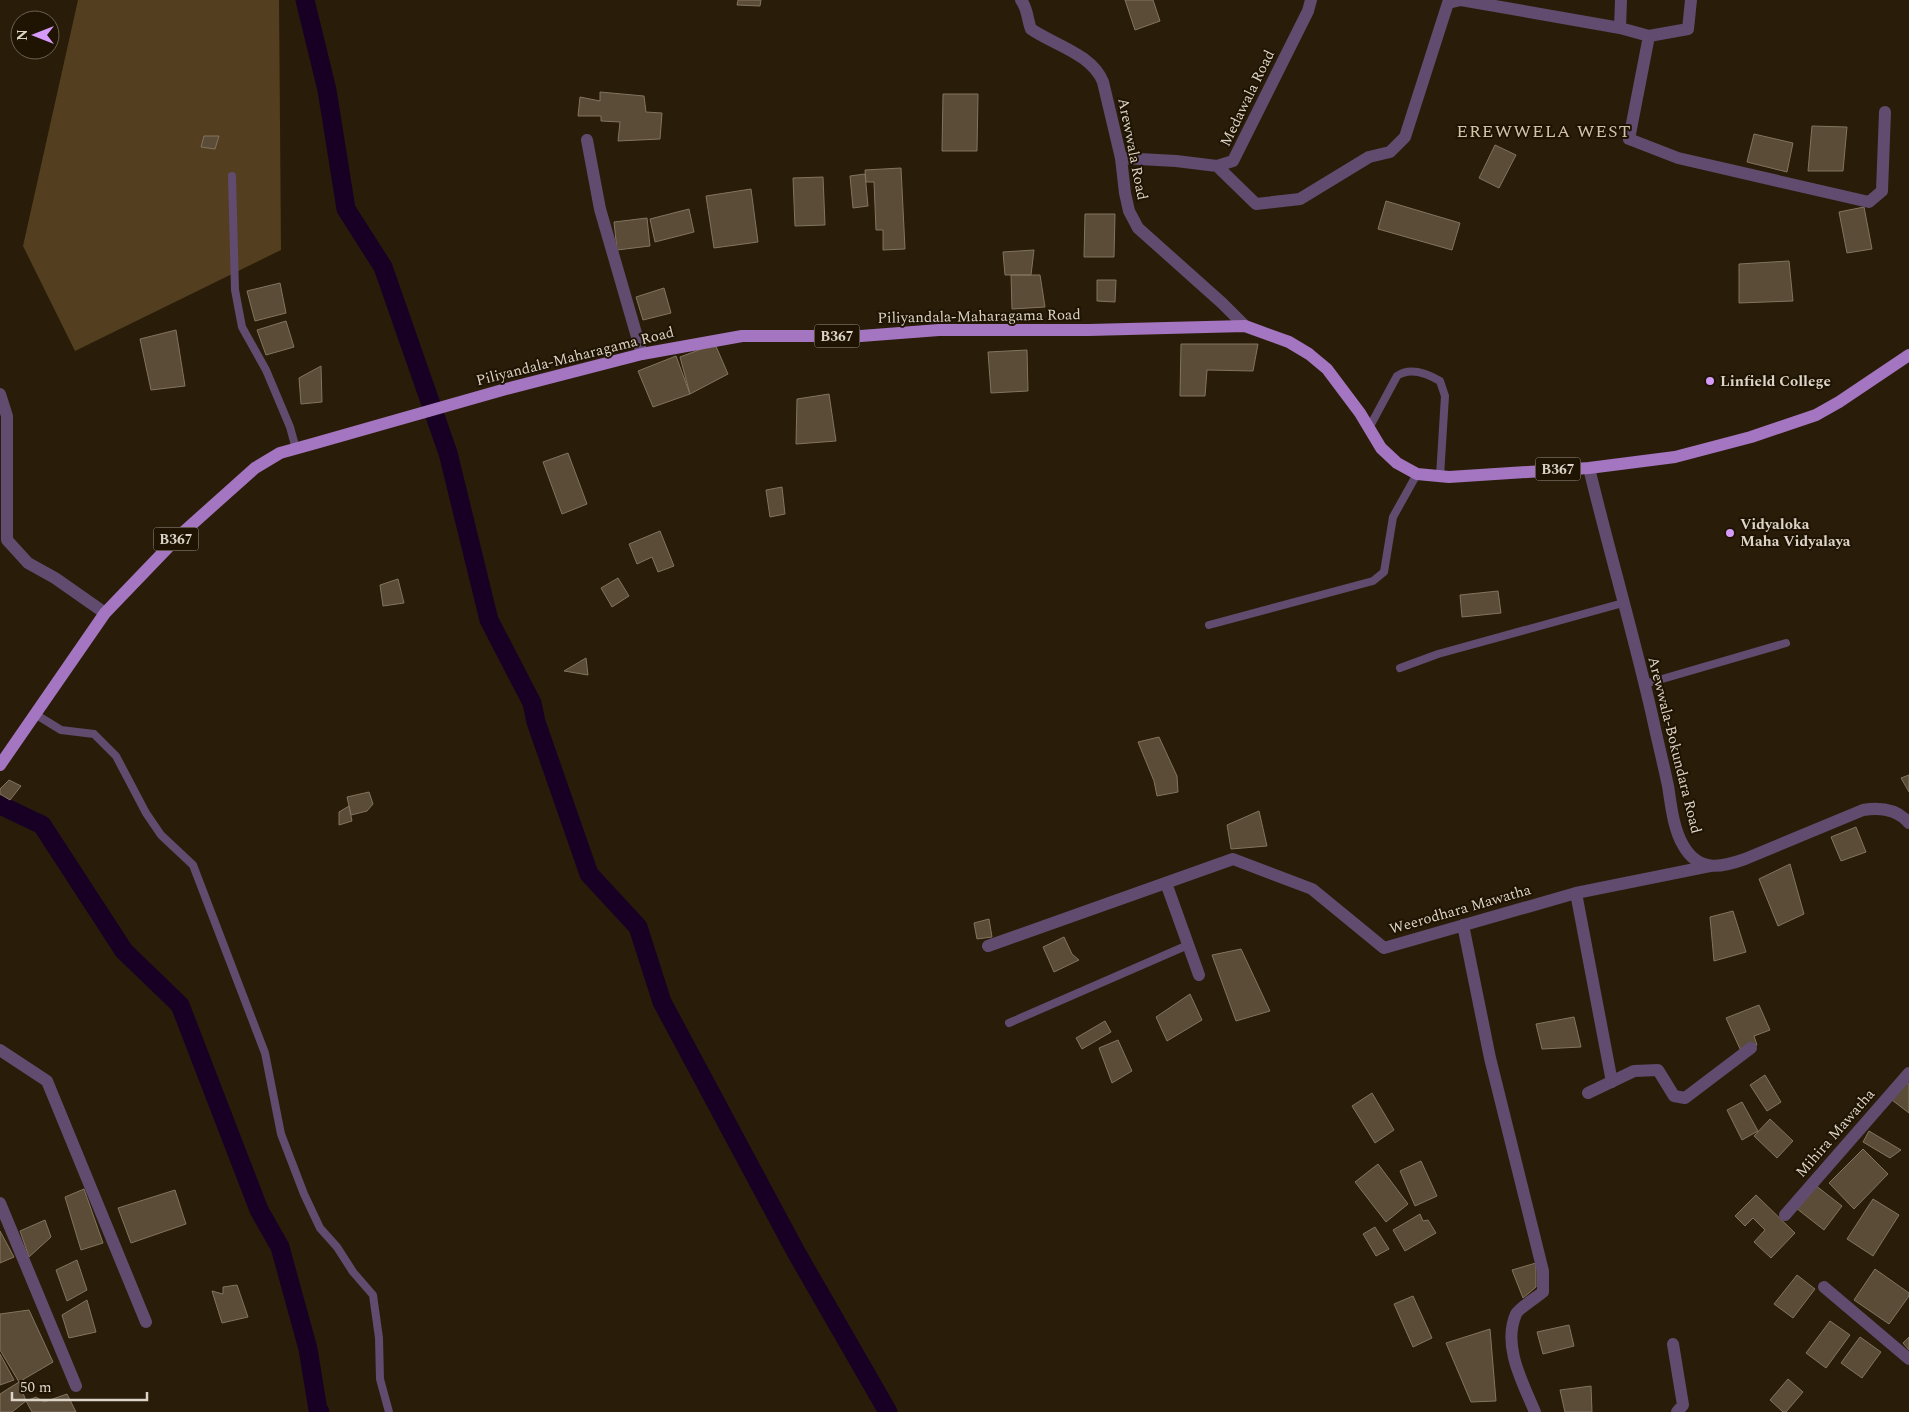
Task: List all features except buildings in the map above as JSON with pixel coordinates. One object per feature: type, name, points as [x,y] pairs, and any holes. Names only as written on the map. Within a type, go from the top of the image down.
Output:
[{"type":"main road","name":"Piliyandala-Maharagama Road","points":[[0,766],[105,613],[179,536],[255,468],[280,453],[642,354],[742,336],[861,336],[939,330],[1089,330],[1245,326],[1289,342],[1309,354],[1327,369],[1387,456],[1418,474],[1440,476],[1487,476],[1589,468],[1675,457],[1751,437],[1816,415],[1839,402],[1909,355]]},
{"type":"street","name":"Arewwala Road","points":[[1021,0],[1026,7],[1027,20],[1031,29],[1088,61],[1099,71],[1121,158],[1128,211],[1138,228],[1245,326]]},
{"type":"street","name":"Medawala Road","points":[[1121,158],[1176,161],[1217,166],[1233,161],[1308,11],[1311,0]]},
{"type":"street","points":[[1217,166],[1256,204],[1300,199],[1368,157],[1390,152],[1405,137],[1448,3],[1461,0],[1620,28],[1648,36],[1688,29],[1691,0]]},
{"type":"street","points":[[1620,28],[1621,0]]},
{"type":"street","points":[[1648,36],[1628,139],[1678,158],[1868,202],[1882,191],[1885,112]]},
{"type":"street","points":[[587,140],[600,209],[642,354]]},
{"type":"street","points":[[0,394],[7,416],[7,540],[28,563],[55,578],[105,613]]},
{"type":"street","name":"Arewwala-Bokundara Road","points":[[1589,468],[1645,684],[1675,821],[1683,845],[1697,861],[1710,866]]},
{"type":"street","points":[[1710,866],[1726,866],[1863,810],[1876,807],[1903,816],[1909,824]]},
{"type":"street","name":"Weerodhara Mawatha","points":[[988,946],[1233,859],[1312,889],[1384,948],[1576,893],[1710,866]]},
{"type":"street","points":[[1166,883],[1199,975]]},
{"type":"street","points":[[1576,893],[1612,1082]]},
{"type":"street","points":[[1463,925],[1490,1058],[1543,1271],[1543,1292],[1517,1313],[1512,1333],[1514,1359],[1535,1412]]},
{"type":"street","points":[[1588,1093],[1634,1071],[1658,1070],[1674,1096],[1685,1098],[1751,1048]]},
{"type":"street","points":[[0,1050],[47,1081],[146,1322]]},
{"type":"street","name":"Mihira Mawatha","points":[[1785,1215],[1909,1073]]},
{"type":"street","points":[[0,1203],[76,1386]]},
{"type":"street","points":[[1824,1288],[1909,1359]]},
{"type":"street","points":[[1673,1344],[1683,1406],[1677,1412]]},
{"type":"lane","points":[[232,176],[235,290],[242,327],[266,370],[290,427],[296,449]]},
{"type":"lane","points":[[1368,428],[1397,376],[1402,372],[1408,371],[1431,375],[1440,381],[1445,396],[1440,476]]},
{"type":"lane","points":[[1209,625],[1373,581],[1384,572],[1393,518],[1418,474]]},
{"type":"lane","points":[[1400,668],[1438,654],[1623,603]]},
{"type":"lane","points":[[1645,684],[1786,643]]},
{"type":"lane","points":[[35,714],[61,730],[94,734],[116,756],[146,813],[161,835],[193,865],[265,1053],[281,1134],[304,1194],[320,1228],[337,1247],[353,1272],[373,1295],[379,1338],[380,1379],[389,1412]]},
{"type":"lane","points":[[1009,1023],[1188,945]]},
{"type":"shaded area","points":[[78,0],[279,0],[281,250],[75,351],[23,246]]},
{"type":"waterway","points":[[305,0],[327,90],[346,209],[383,267],[448,453],[489,620],[532,703],[536,722],[589,874],[638,927],[662,1002],[796,1252],[888,1412]]},
{"type":"waterway","points":[[0,805],[42,825],[124,951],[180,1005],[259,1210],[280,1247],[308,1349],[318,1410],[320,1412]]},
{"type":"place","name":"Linfield College","points":[[1710,381]]},
{"type":"place","name":"Vidyaloka Maha Vidyalaya","points":[[1730,533]]},
{"type":"district","name":"EREWWELA WEST","points":[[1544,131]]}]
